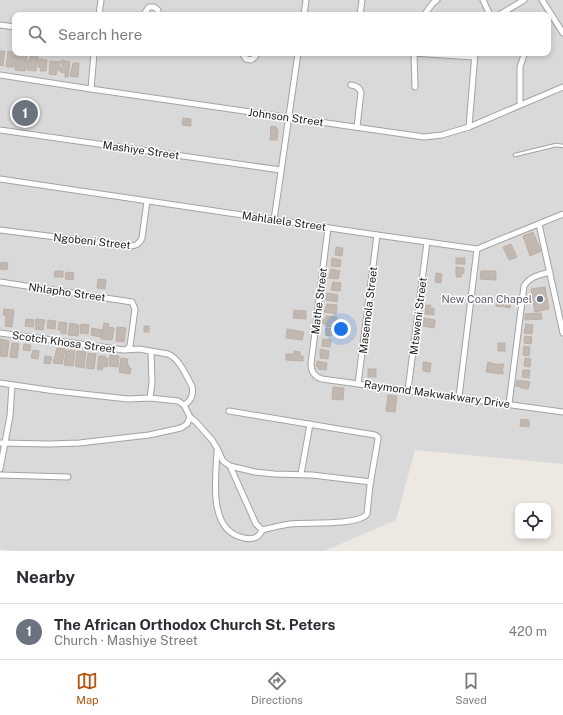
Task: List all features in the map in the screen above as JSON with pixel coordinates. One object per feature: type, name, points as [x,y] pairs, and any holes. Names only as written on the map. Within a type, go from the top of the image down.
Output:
[{"type":"street","points":[[99,12],[101,0]]},
{"type":"street","points":[[304,12],[306,0]]},
{"type":"street","points":[[360,12],[362,0]]},
{"type":"street","points":[[426,12],[437,0]]},
{"type":"street","points":[[483,0],[489,12]]},
{"type":"street","points":[[504,12],[524,0]]},
{"type":"street","points":[[542,0],[549,12]]},
{"type":"street","points":[[145,12],[149,7],[154,7],[158,10],[158,12]]},
{"type":"street","points":[[551,15],[563,34]]},
{"type":"street","points":[[0,25],[12,27]]},
{"type":"street","points":[[91,89],[94,56]]},
{"type":"street","points":[[244,56],[246,59],[251,60],[256,56]]},
{"type":"street","points":[[274,220],[298,56]]},
{"type":"street","points":[[413,56],[415,87]]},
{"type":"street","points":[[469,127],[474,56]]},
{"type":"street","points":[[520,104],[520,67],[524,56]]},
{"type":"street","name":"Johnson Street","points":[[0,75],[424,137],[442,135],[469,127],[563,86]]},
{"type":"street","points":[[351,85],[356,86],[361,92],[357,127]]},
{"type":"street","name":"Mashiye Street","points":[[0,130],[282,170]]},
{"type":"street","name":"Mahlalela Street","points":[[0,179],[377,236],[477,249],[563,214]]},
{"type":"street","name":"Ngobeni Street","points":[[0,230],[136,246],[140,243],[142,238],[148,201]]},
{"type":"street","points":[[540,224],[563,333]]},
{"type":"street","name":"Mathe Street","points":[[313,373],[311,362],[328,228]]},
{"type":"street","name":"Masemola Street","points":[[358,384],[377,236]]},
{"type":"street","name":"Mtsweni Street","points":[[408,390],[427,242]]},
{"type":"street","points":[[459,397],[477,249]]},
{"type":"street","points":[[509,404],[524,286],[527,281],[532,278],[550,272]]},
{"type":"street","name":"Nhlapho Street","points":[[0,282],[128,300],[134,303]]},
{"type":"street","name":"Scotch Khosa Street","points":[[0,333],[102,348],[127,349],[130,346],[135,308],[134,303]]},
{"type":"street","points":[[127,349],[139,349],[171,355],[178,362],[193,390],[189,402],[184,405]]},
{"type":"street","points":[[150,398],[152,383],[151,352]]},
{"type":"street","name":"Raymond Makwakwary Drive","points":[[313,373],[318,378],[322,379],[563,412]]},
{"type":"street","points":[[0,383],[128,399],[150,398],[178,402],[184,405],[190,417],[201,427],[217,448],[223,461],[230,466],[256,472],[301,474],[371,482]]},
{"type":"street","points":[[0,469],[2,443],[10,416],[12,384]]},
{"type":"street","points":[[217,448],[216,503],[223,523],[234,534],[246,539],[256,537],[262,530],[290,524],[338,523],[358,520],[365,517],[367,514],[378,436],[229,411]]},
{"type":"street","points":[[2,443],[79,443],[149,435],[182,428],[187,424],[190,417]]},
{"type":"street","points":[[301,474],[310,424]]},
{"type":"street","points":[[230,466],[256,524],[262,530]]},
{"type":"street","points":[[0,475],[68,477]]},
{"type":"lane","points":[[515,155],[556,145],[563,146]]},
{"type":"shaded area","points":[[0,0],[563,0],[563,464],[415,450],[396,520],[324,551],[11,551],[0,549]]},
{"type":"building","points":[[0,51],[5,51],[3,66],[0,65]]},
{"type":"building","points":[[8,51],[12,52],[12,56],[16,56],[14,67],[6,67]]},
{"type":"building","points":[[17,56],[27,56],[25,71],[15,70]]},
{"type":"building","points":[[31,56],[38,56],[36,71],[27,70],[27,62]]},
{"type":"building","points":[[39,59],[47,60],[46,71],[40,71],[41,68],[38,67]]},
{"type":"building","points":[[61,60],[70,62],[68,77],[65,77],[65,73],[60,72],[60,67],[62,67],[63,64],[61,64]]},
{"type":"building","points":[[50,61],[60,62],[59,70],[57,70],[56,75],[49,74]]},
{"type":"building","points":[[73,63],[79,63],[78,77],[70,76]]},
{"type":"building","points":[[18,103],[33,104],[33,108],[30,108],[30,118],[32,119],[32,122],[16,122],[16,118],[20,118],[21,106],[18,106]]},
{"type":"building","points":[[183,118],[191,119],[191,126],[182,125]]},
{"type":"building","points":[[271,126],[276,127],[278,130],[277,140],[270,140]]},
{"type":"building","points":[[533,232],[541,251],[530,256],[523,236]]},
{"type":"building","points":[[511,244],[517,257],[509,260],[503,247]]},
{"type":"building","points":[[336,247],[343,248],[342,256],[335,255]]},
{"type":"building","points":[[332,258],[341,260],[340,267],[331,266]]},
{"type":"building","points":[[456,258],[465,258],[465,264],[456,264]]},
{"type":"building","points":[[1,262],[8,263],[7,270],[0,269]]},
{"type":"building","points":[[456,267],[464,268],[464,273],[462,273],[461,277],[456,277]]},
{"type":"building","points":[[331,269],[340,271],[338,279],[329,278]]},
{"type":"building","points":[[55,271],[63,271],[63,277],[54,277]]},
{"type":"building","points":[[481,271],[496,271],[496,280],[480,279]]},
{"type":"building","points":[[66,272],[74,273],[73,280],[65,279]]},
{"type":"building","points":[[436,273],[442,274],[441,283],[435,282]]},
{"type":"building","points":[[98,279],[106,280],[105,289],[97,288]]},
{"type":"building","points":[[333,282],[341,283],[340,291],[331,290]]},
{"type":"building","name":"New Coan Chapel","points":[[545,287],[549,309],[535,312],[531,289]]},
{"type":"building","points":[[327,293],[338,295],[337,302],[326,300]]},
{"type":"building","points":[[497,298],[501,299],[501,303],[504,303],[505,299],[511,300],[510,308],[496,306]]},
{"type":"building","points":[[327,304],[337,305],[336,314],[324,312]]},
{"type":"building","points":[[426,305],[431,305],[430,308],[434,308],[434,315],[425,314]]},
{"type":"building","points":[[4,309],[14,310],[12,327],[5,326],[6,315],[3,315]]},
{"type":"building","points":[[294,310],[306,311],[306,319],[293,318]]},
{"type":"building","points":[[541,313],[542,319],[525,320],[525,314]]},
{"type":"building","points":[[326,316],[337,317],[333,327],[323,324],[323,319],[326,319]]},
{"type":"building","points":[[424,318],[435,320],[434,328],[423,326]]},
{"type":"building","points":[[26,319],[34,320],[33,327],[25,326]]},
{"type":"building","points":[[36,319],[45,320],[43,330],[35,329]]},
{"type":"building","points":[[48,320],[56,321],[55,329],[47,328]]},
{"type":"building","points":[[59,322],[67,323],[66,334],[61,333],[61,330],[58,330]]},
{"type":"building","points":[[70,323],[79,325],[78,336],[68,335]]},
{"type":"building","points":[[104,323],[109,324],[108,327],[114,328],[112,340],[101,339]]},
{"type":"building","points":[[81,324],[89,325],[88,334],[80,333]]},
{"type":"building","points":[[526,324],[533,325],[532,334],[524,333]]},
{"type":"building","points":[[144,326],[149,326],[149,332],[144,332]]},
{"type":"building","points":[[117,327],[126,328],[124,342],[116,341]]},
{"type":"building","points":[[92,328],[102,330],[101,337],[91,335]]},
{"type":"building","points":[[326,328],[332,329],[331,336],[325,335]]},
{"type":"building","points":[[287,329],[304,332],[302,340],[286,338]]},
{"type":"building","points":[[525,336],[532,337],[531,344],[524,343]]},
{"type":"building","points":[[0,339],[9,341],[7,357],[0,356]]},
{"type":"building","points":[[323,339],[331,340],[330,347],[322,346]]},
{"type":"building","points":[[12,343],[19,344],[17,358],[10,357]]},
{"type":"building","points":[[498,343],[505,343],[505,351],[498,351]]},
{"type":"building","points":[[24,344],[31,345],[30,351],[23,350]]},
{"type":"building","points":[[524,346],[530,347],[529,356],[523,355]]},
{"type":"building","points":[[57,348],[65,349],[62,364],[53,363]]},
{"type":"building","points":[[320,349],[329,351],[328,359],[320,358]]},
{"type":"building","points":[[33,350],[39,351],[38,359],[31,358]]},
{"type":"building","points":[[66,350],[75,351],[73,366],[64,365]]},
{"type":"building","points":[[77,351],[86,352],[84,368],[75,366]]},
{"type":"building","points":[[294,351],[300,352],[300,356],[303,356],[303,361],[286,360],[286,354],[294,354]]},
{"type":"building","points":[[88,353],[96,354],[94,369],[86,368]]},
{"type":"building","points":[[110,355],[119,356],[118,367],[109,366]]},
{"type":"building","points":[[45,356],[52,357],[50,364],[44,363]]},
{"type":"building","points":[[99,356],[105,356],[105,358],[108,358],[107,367],[103,366],[102,370],[97,369]]},
{"type":"building","points":[[121,358],[128,359],[127,364],[129,365],[129,368],[131,368],[130,374],[119,372]]},
{"type":"building","points":[[525,358],[531,359],[530,367],[524,366]]},
{"type":"building","points":[[317,361],[327,363],[326,370],[318,369],[316,366]]},
{"type":"building","points":[[423,362],[431,363],[430,372],[423,371]]},
{"type":"building","points":[[488,362],[498,365],[504,364],[502,371],[503,374],[486,372]]},
{"type":"building","points":[[368,369],[376,369],[376,377],[368,377]]},
{"type":"building","points":[[523,370],[530,370],[529,378],[522,377]]},
{"type":"building","points":[[517,380],[530,382],[528,389],[516,386]]},
{"type":"building","points":[[333,387],[344,388],[343,400],[332,399]]},
{"type":"building","points":[[388,395],[397,396],[395,412],[386,411]]},
{"type":"building","points":[[521,419],[529,420],[529,427],[520,426]]},
{"type":"place","name":"The African Orthodox Church St. Peters","points":[[25,113]]},
{"type":"place","name":"New Coan Chapel","points":[[540,299]]}]
